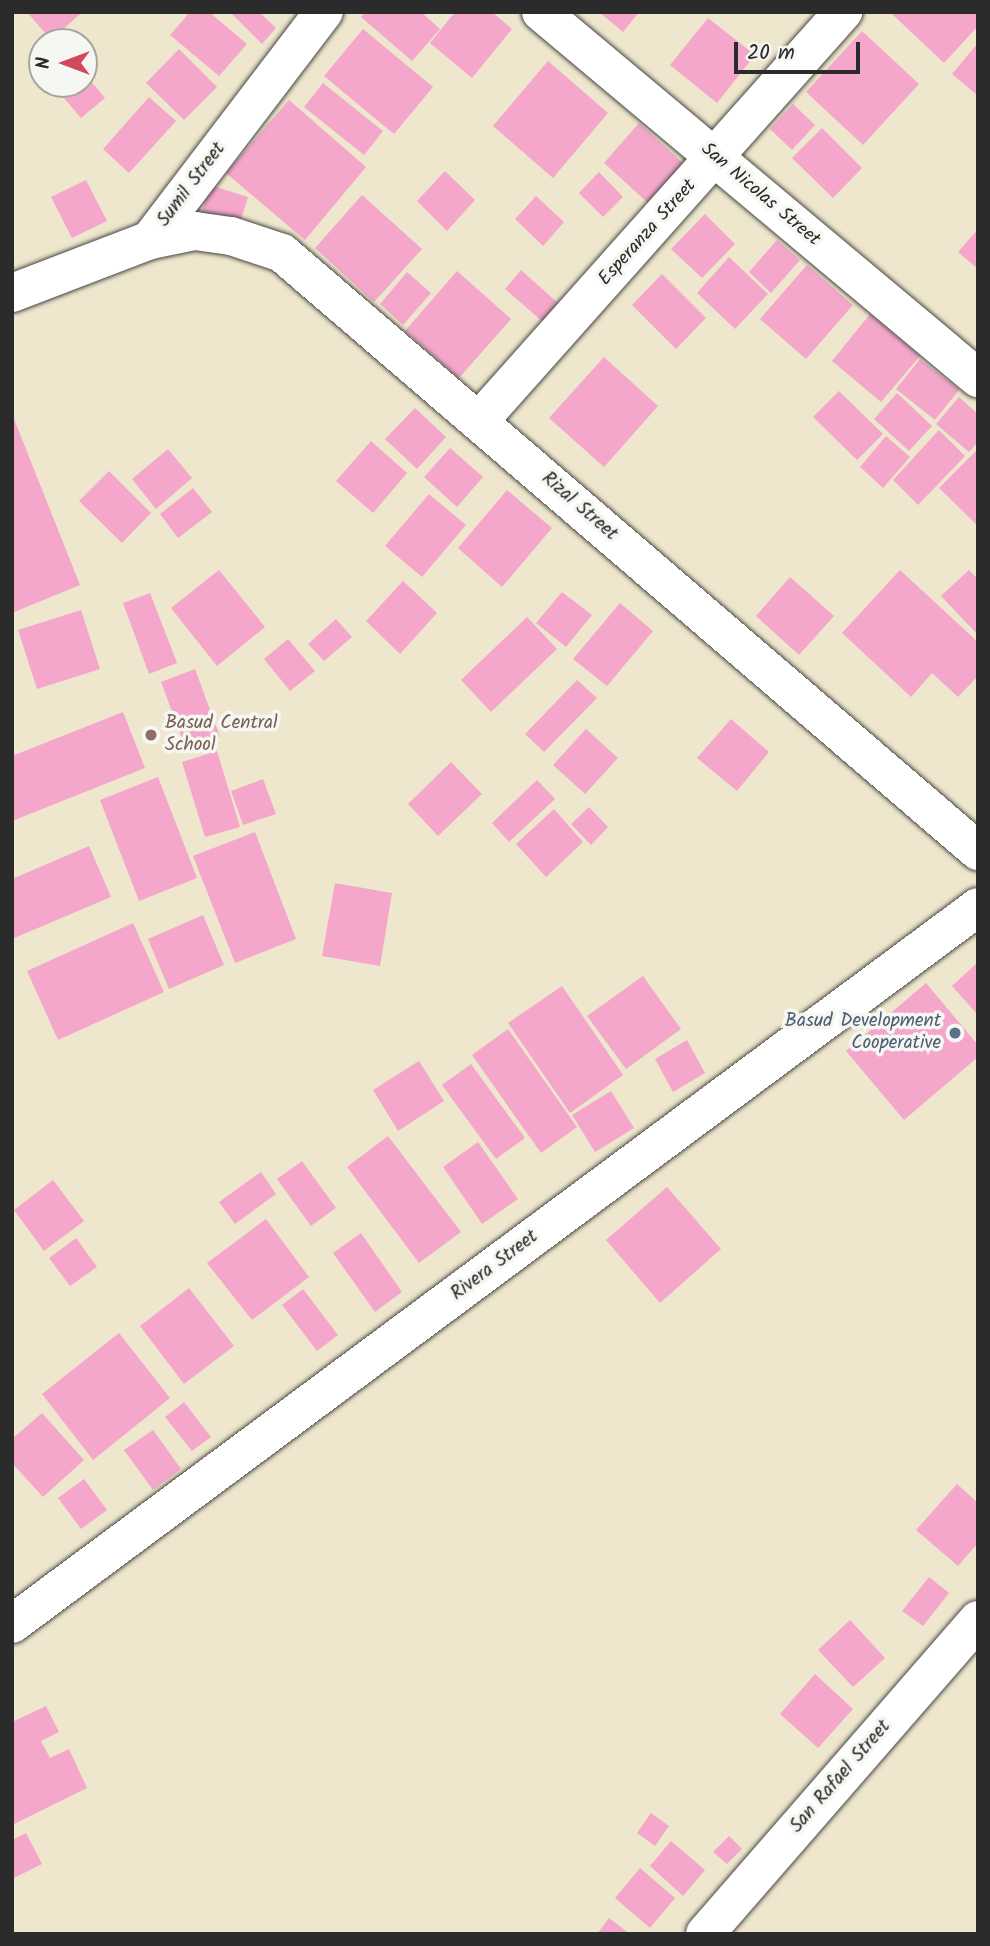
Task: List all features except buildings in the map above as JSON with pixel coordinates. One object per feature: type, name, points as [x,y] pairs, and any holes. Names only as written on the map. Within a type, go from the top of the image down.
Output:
[{"type":"street","name":"Sumil Street","points":[[12,293],[150,240],[324,12]]},
{"type":"street","name":"San Nicolas Street","points":[[541,12],[978,378]]},
{"type":"street","name":"Esperanza Street","points":[[479,421],[716,158],[843,12]]},
{"type":"street","name":"Rizal Street","points":[[150,240],[195,231],[230,236],[282,253],[978,851]]},
{"type":"street","name":"Rivera Street","points":[[12,1624],[978,907]]},
{"type":"street","name":"San Rafael Street","points":[[705,1934],[978,1620]]},
{"type":"place","name":"Basud Central School","points":[[151,735]]},
{"type":"place","name":"Basud Development Cooperative","points":[[955,1033]]}]
